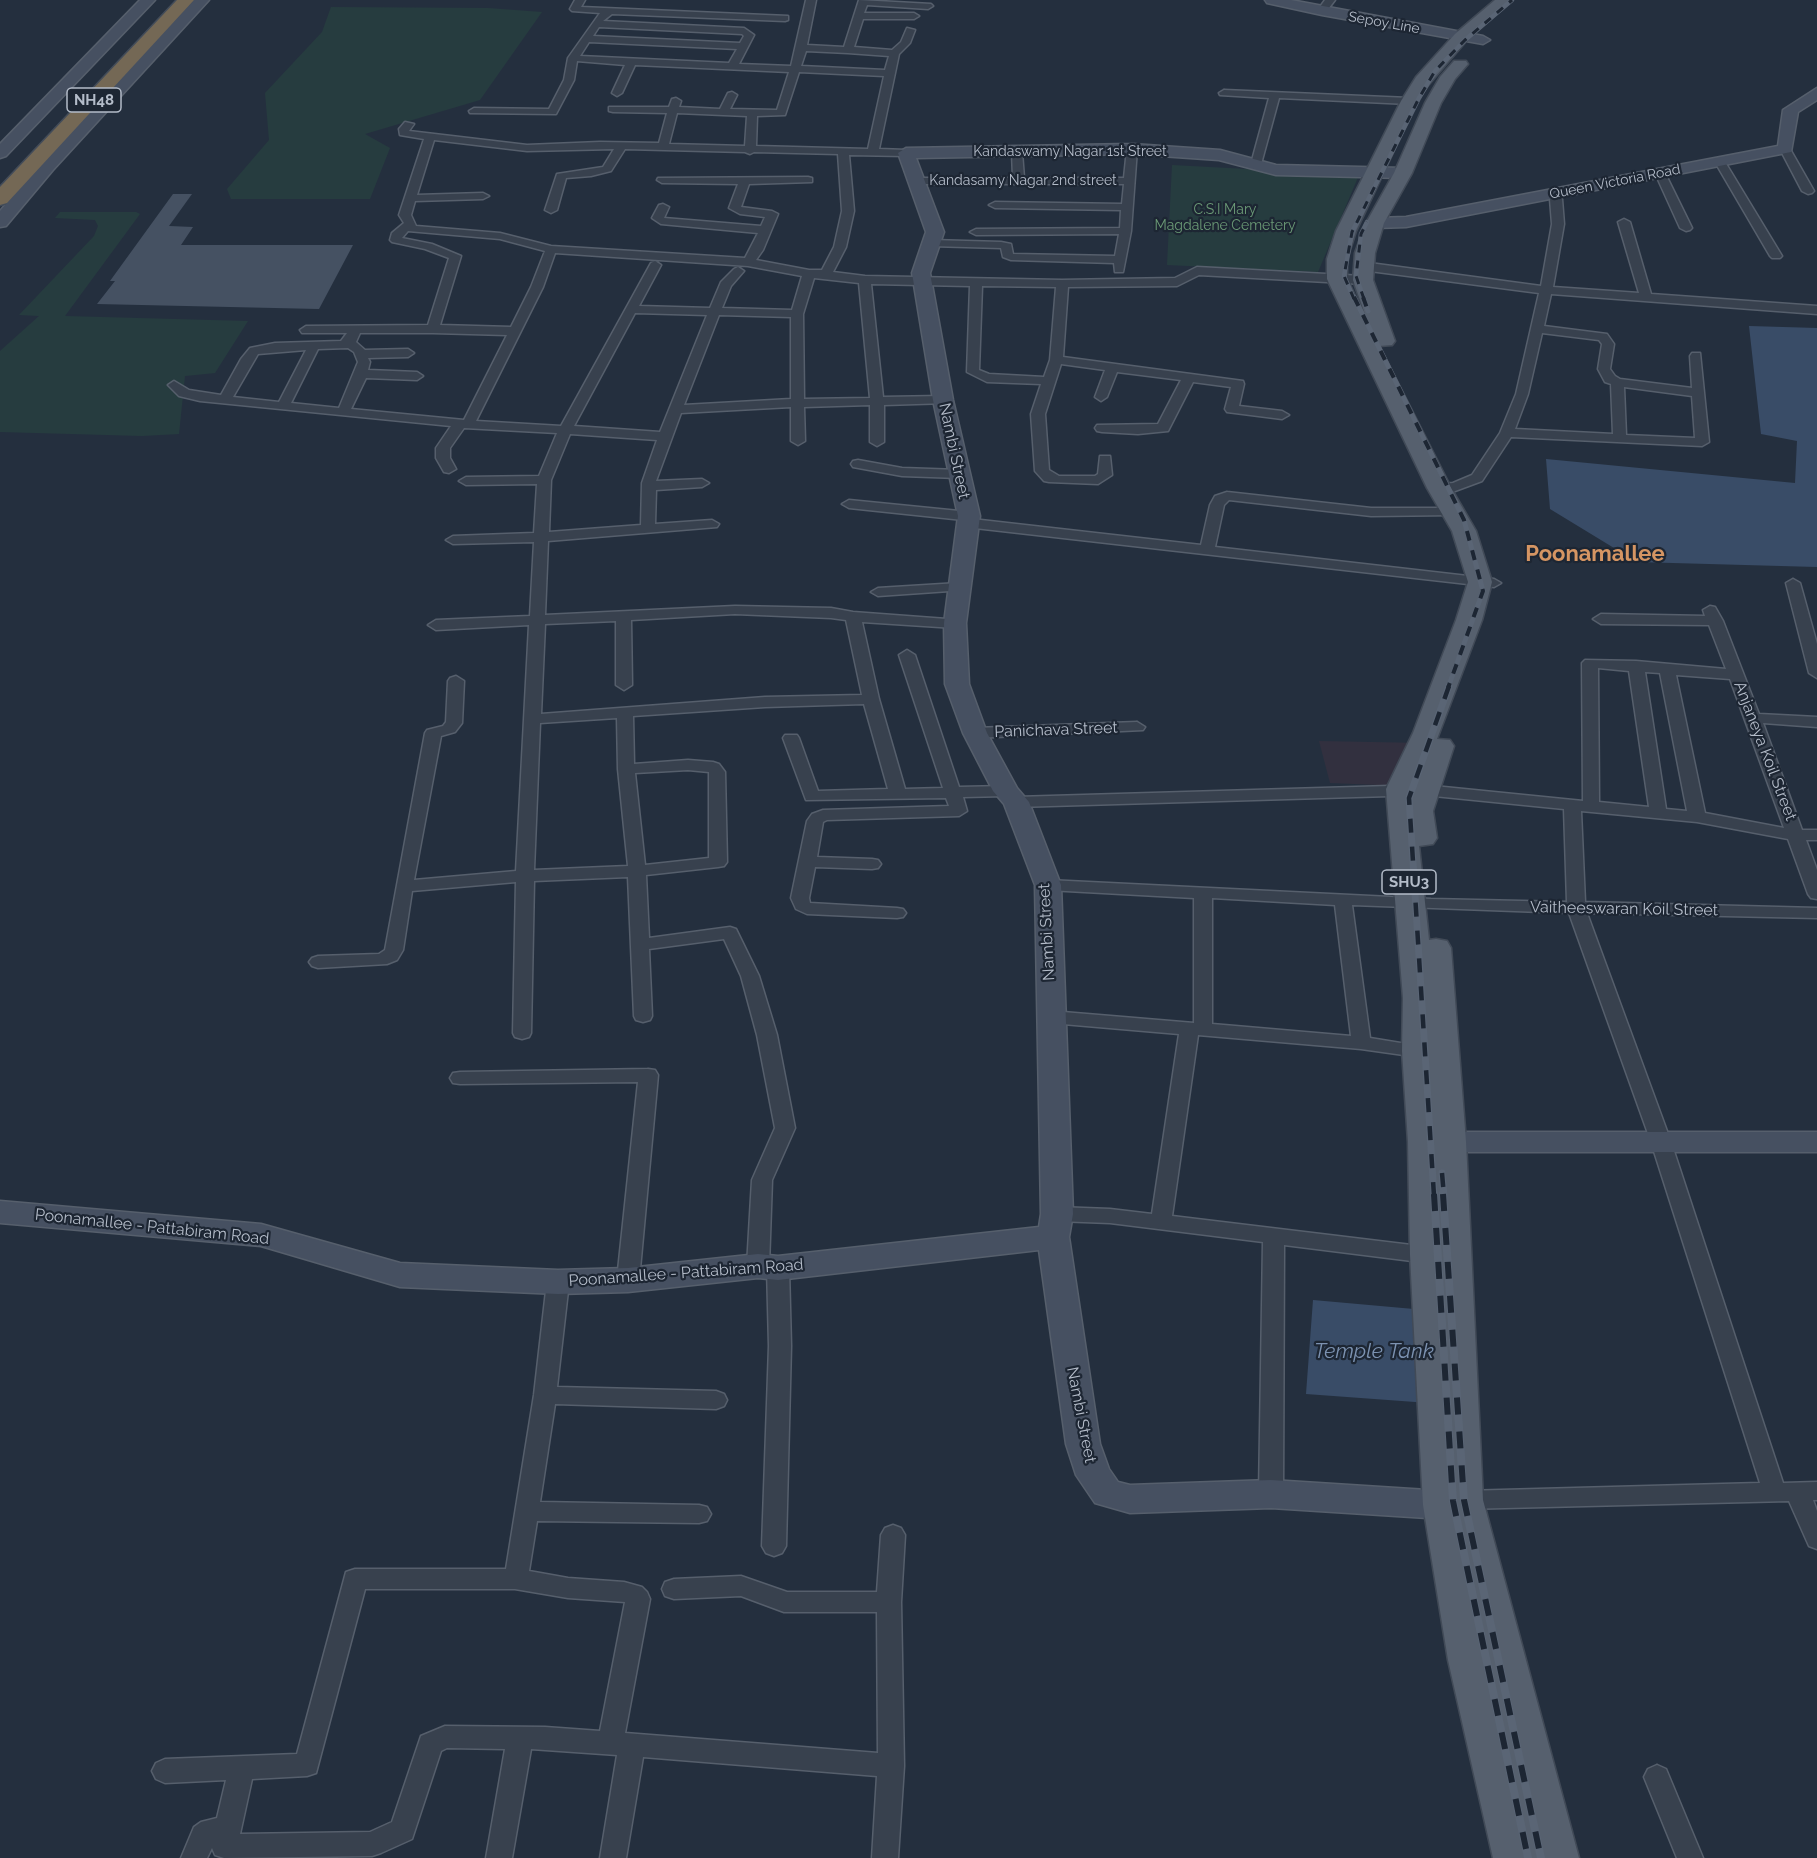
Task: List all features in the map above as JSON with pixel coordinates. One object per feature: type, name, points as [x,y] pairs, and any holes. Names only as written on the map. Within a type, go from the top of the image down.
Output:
[{"type":"highway","name":"NH48","points":[[0,170],[164,0]]},
{"type":"highway","name":"NH48","points":[[0,199],[186,0]]},
{"type":"highway","points":[[21,176],[68,144]]},
{"type":"main road","name":"SHU3","points":[[1504,0],[1472,38],[1389,173],[1346,231],[1337,259],[1354,275],[1450,495],[1481,536],[1487,582],[1480,647],[1412,789],[1419,811],[1421,903],[1419,1051],[1437,1142],[1454,1503],[1522,1729],[1557,1858]]},
{"type":"main road","name":"SHU3","points":[[1354,275],[1375,223],[1409,101],[1429,70],[1528,0]]},
{"type":"main road","name":"SHU3","points":[[1421,903],[1441,1011],[1437,1142],[1428,1255],[1469,1660],[1515,1858]]},
{"type":"street","points":[[0,153],[148,0]]},
{"type":"street","points":[[0,222],[68,144],[202,0]]},
{"type":"street","points":[[580,0],[575,9],[735,12],[784,18]]},
{"type":"street","points":[[632,11],[639,0]]},
{"type":"street","points":[[613,109],[674,106],[724,112],[781,113],[802,48],[812,0]]},
{"type":"street","name":"Sepoy Line","points":[[1272,0],[1326,6],[1472,38]]},
{"type":"street","points":[[848,50],[863,1],[928,6]]},
{"type":"street","points":[[474,111],[552,112],[569,80],[573,58],[604,13],[610,11]]},
{"type":"street","points":[[857,16],[914,16]]},
{"type":"street","points":[[597,24],[744,31],[749,35],[733,65]]},
{"type":"street","points":[[873,152],[894,53],[905,43],[910,30]]},
{"type":"street","points":[[587,39],[743,46]]},
{"type":"street","points":[[802,48],[894,53]]},
{"type":"street","points":[[573,58],[888,74]]},
{"type":"street","points":[[617,93],[631,62]]},
{"type":"street","points":[[1224,93],[1409,101]]},
{"type":"street","points":[[1808,191],[1785,149],[1791,110],[1817,93]]},
{"type":"street","points":[[724,112],[732,95]]},
{"type":"street","points":[[1256,164],[1275,95]]},
{"type":"street","points":[[663,148],[674,106]]},
{"type":"street","points":[[750,151],[752,113]]},
{"type":"street","points":[[409,124],[404,133],[527,148],[621,146],[750,151],[906,153],[933,238]]},
{"type":"street","points":[[430,137],[405,215],[412,229],[500,236],[551,249],[826,274],[865,280],[1116,284],[1177,282],[1197,271],[1354,275],[1817,310]]},
{"type":"street","points":[[551,210],[561,176],[607,169],[621,146]]},
{"type":"street","points":[[1116,284],[1125,231],[1132,149]]},
{"type":"street","name":"Kandaswamy Nagar 1st Street","points":[[906,153],[1132,149],[1220,155],[1276,170],[1389,173]]},
{"type":"street","name":"Queen Victoria Road","points":[[1375,223],[1406,222],[1785,149]]},
{"type":"street","points":[[826,274],[840,247],[848,211],[843,152]]},
{"type":"street","points":[[1017,152],[1019,180]]},
{"type":"street","points":[[1720,162],[1776,256]]},
{"type":"street","points":[[1660,173],[1686,228]]},
{"type":"street","points":[[662,180],[808,180]]},
{"type":"street","name":"Kandasamy Nagar 2nd street","points":[[916,181],[989,185],[1019,180],[1129,186]]},
{"type":"street","points":[[648,529],[649,486],[675,409],[725,285],[743,267],[766,230],[770,213],[740,211],[735,208],[743,181]]},
{"type":"street","points":[[1000,219],[989,185],[1129,186]]},
{"type":"street","points":[[1207,550],[1217,505],[1220,499],[1227,496],[1371,512],[1450,495],[1477,478],[1507,433],[1522,394],[1546,290],[1558,224],[1556,200],[1552,194]]},
{"type":"street","points":[[411,198],[483,196]]},
{"type":"street","points":[[663,207],[658,218],[661,221],[766,230]]},
{"type":"street","points":[[933,238],[1000,219],[1127,207]]},
{"type":"street","points":[[1000,219],[1125,231]]},
{"type":"street","points":[[1624,222],[1646,298]]},
{"type":"street","points":[[410,224],[396,235],[396,240],[428,246],[455,256],[433,329]]},
{"type":"street","points":[[933,238],[1007,246],[1007,255],[1011,257],[1120,260]]},
{"type":"street","name":"Nambi Street","points":[[933,238],[921,273],[943,400],[968,520],[955,623],[957,684],[975,733],[1011,797],[1048,885],[1055,1226],[1083,1444],[1093,1475],[1107,1492],[1130,1499],[1271,1494]]},
{"type":"street","points":[[449,469],[443,458],[443,448],[464,423],[515,331],[537,287],[551,249]]},
{"type":"street","points":[[522,1033],[525,876],[544,480],[565,430],[655,265]]},
{"type":"street","points":[[798,441],[796,314],[809,274]]},
{"type":"street","points":[[865,280],[877,402],[877,442]]},
{"type":"street","points":[[976,281],[973,372],[987,378],[1049,381]]},
{"type":"street","points":[[1062,284],[1056,360],[1038,414],[1042,471],[1049,478],[1059,480],[1098,480],[1104,475],[1105,459]]},
{"type":"street","points":[[632,309],[796,314]]},
{"type":"street","points":[[225,400],[246,359],[254,351],[275,347],[314,346],[352,337],[433,329],[515,331]]},
{"type":"street","points":[[1537,329],[1603,337],[1608,344],[1604,369],[1610,379],[1617,382],[1699,393]]},
{"type":"street","points":[[306,330],[352,337]]},
{"type":"street","points":[[342,413],[361,374],[364,362],[352,337]]},
{"type":"street","points":[[283,406],[314,346]]},
{"type":"street","points":[[360,354],[408,353]]},
{"type":"street","points":[[1507,433],[1702,442],[1696,356]]},
{"type":"street","points":[[1056,360],[1238,384],[1232,409],[1282,415]]},
{"type":"street","points":[[1101,397],[1113,368]]},
{"type":"street","points":[[361,374],[417,376]]},
{"type":"street","points":[[1102,428],[1138,430],[1163,428],[1189,377]]},
{"type":"street","points":[[1617,382],[1620,438]]},
{"type":"street","points":[[174,385],[184,393],[225,400],[342,413],[665,436]]},
{"type":"street","points":[[675,409],[797,403],[943,400]]},
{"type":"street","points":[[858,464],[902,472],[959,474]]},
{"type":"street","points":[[466,481],[544,480]]},
{"type":"street","points":[[649,486],[702,483]]},
{"type":"street","points":[[849,504],[1207,550],[1487,582]]},
{"type":"street","points":[[453,540],[542,537],[712,524]]},
{"type":"street","points":[[1793,583],[1817,673]]},
{"type":"street","points":[[879,592],[959,587]]},
{"type":"street","points":[[436,625],[539,618],[735,610],[831,613],[852,617],[955,623]]},
{"type":"street","points":[[623,615],[624,685]]},
{"type":"street","name":"Anjaneya Koil Street","points":[[1601,619],[1712,616],[1753,718],[1817,894]]},
{"type":"street","points":[[852,617],[871,699],[898,794]]},
{"type":"street","points":[[897,913],[804,908],[800,898],[815,821],[823,815],[959,811],[955,793],[907,655]]},
{"type":"street","points":[[1736,675],[1590,663],[1576,908],[1661,1142],[1796,1491],[1817,1539]]},
{"type":"street","points":[[1636,666],[1658,813]]},
{"type":"street","points":[[1667,669],[1697,817]]},
{"type":"street","points":[[318,962],[381,960],[391,956],[394,950],[433,733],[449,729],[454,723],[456,681]]},
{"type":"street","points":[[534,719],[765,702],[871,699]]},
{"type":"street","points":[[625,713],[627,769],[637,872],[643,1016]]},
{"type":"street","points":[[1753,718],[1817,722]]},
{"type":"street","name":"Panichava Street","points":[[975,733],[1137,727]]},
{"type":"street","points":[[791,738],[812,796],[955,793],[1011,797],[1412,789],[1697,817],[1797,835],[1817,836]]},
{"type":"street","points":[[404,886],[525,876],[637,872],[718,862],[717,772],[713,766],[627,769]]},
{"type":"street","points":[[806,862],[872,864]]},
{"type":"street","name":"Vaitheeswaran Koil Street","points":[[1048,885],[1343,901],[1817,913]]},
{"type":"street","points":[[1161,1222],[1196,1029],[1203,892]]},
{"type":"street","points":[[1343,901],[1361,1043]]},
{"type":"street","points":[[640,945],[730,933],[750,976],[767,1035],[785,1128],[762,1180],[768,1267],[780,1346],[774,1546]]},
{"type":"street","points":[[1051,1017],[1361,1043],[1419,1051]]},
{"type":"street","points":[[460,1078],[648,1075],[628,1280]]},
{"type":"street","points":[[1437,1142],[1817,1142]]},
{"type":"street","name":"Poonamallee - Pattabiram Road","points":[[0,1212],[261,1234],[400,1275],[558,1282],[628,1280],[768,1267],[1055,1226]]},
{"type":"street","points":[[1055,1226],[1110,1216],[1428,1255]]},
{"type":"street","points":[[1274,1237],[1271,1494],[1454,1503],[1796,1491]]},
{"type":"street","points":[[515,1579],[528,1511],[545,1395],[558,1282]]},
{"type":"street","points":[[545,1395],[716,1400]]},
{"type":"street","points":[[528,1511],[699,1514]]},
{"type":"street","points":[[885,1858],[891,1766],[889,1602],[893,1535]]},
{"type":"street","points":[[165,1771],[306,1765],[355,1579],[515,1579],[568,1588],[624,1592],[633,1594],[638,1599],[621,1744],[613,1858]]},
{"type":"street","points":[[674,1589],[741,1586],[761,1591],[784,1602],[889,1602]]},
{"type":"street","points":[[242,1768],[224,1845],[372,1844],[404,1830],[430,1744],[445,1737],[520,1738],[621,1744],[891,1766]]},
{"type":"street","points":[[499,1858],[520,1738]]},
{"type":"street","points":[[1657,1777],[1690,1858]]},
{"type":"street","points":[[194,1858],[203,1836],[210,1831],[228,1828]]},
{"type":"shaded area","points":[[1319,741],[1424,743],[1402,786],[1330,783]]},
{"type":"green space","points":[[331,7],[488,8],[542,12],[480,100],[365,134],[390,148],[370,199],[231,199],[227,189],[269,140],[265,93],[322,32]]},
{"type":"green space","name":"C.S.I Mary Magdalene Cemetery","points":[[1172,165],[1359,175],[1318,272],[1167,265]]},
{"type":"green space","points":[[60,212],[136,212],[140,214],[65,316],[248,321],[215,373],[185,376],[179,434],[142,436],[0,432],[0,351],[39,316],[19,315],[94,236],[98,226],[95,220],[55,218]]},
{"type":"water","points":[[1749,326],[1817,328],[1817,567],[1637,562],[1550,509],[1546,459],[1795,483],[1797,441],[1761,434]]},
{"type":"water","name":"Temple Tank","points":[[1313,1300],[1425,1310],[1429,1403],[1306,1394]]},
{"type":"building","points":[[173,194],[192,194],[169,226],[193,227],[181,245],[353,245],[319,309],[97,304],[115,281],[110,281]]},
{"type":"railway","points":[[1354,299],[1344,276],[1352,232],[1419,98],[1435,71],[1465,40],[1512,0]]},
{"type":"railway","points":[[1364,299],[1356,276],[1361,234],[1367,222]]},
{"type":"railway","points":[[1354,297],[1464,520],[1483,591],[1448,688]]},
{"type":"railway","points":[[1363,297],[1368,311]]},
{"type":"railway","points":[[1434,1196],[1409,798],[1449,686]]},
{"type":"railway","points":[[1442,1173],[1444,1196]]},
{"type":"railway","points":[[1434,1194],[1453,1501],[1528,1858]]},
{"type":"railway","points":[[1443,1194],[1464,1500],[1541,1858]]},
{"type":"district","name":"Poonamallee","points":[[1595,554]]}]
